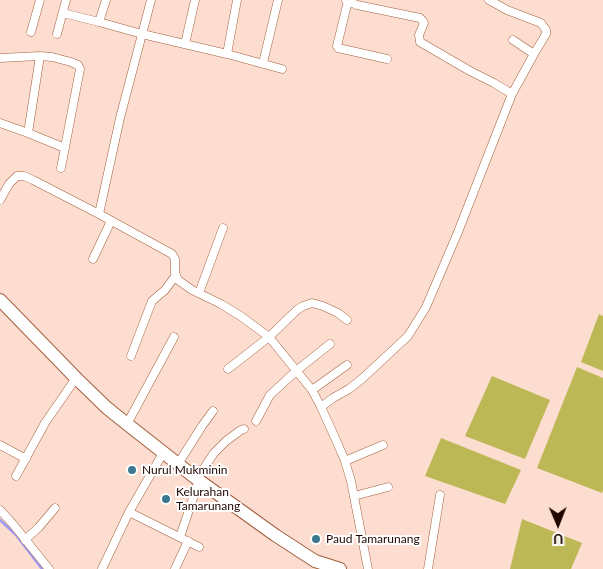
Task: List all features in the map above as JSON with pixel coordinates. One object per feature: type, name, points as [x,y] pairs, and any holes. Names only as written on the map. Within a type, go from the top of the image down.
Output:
[{"type":"main road","points":[[0,300],[76,378],[107,408],[127,424],[314,565],[340,569]]},
{"type":"street","points":[[31,32],[40,0]]},
{"type":"street","points":[[57,34],[66,0]]},
{"type":"street","points":[[100,22],[106,0]]},
{"type":"street","points":[[99,214],[120,118],[151,0]]},
{"type":"street","points":[[185,44],[195,0]]},
{"type":"street","points":[[227,54],[237,0]]},
{"type":"street","points":[[263,63],[278,0]]},
{"type":"street","points":[[321,407],[349,389],[377,366],[408,336],[426,307],[458,232],[512,94],[546,34],[544,26],[538,21],[507,10],[489,0]]},
{"type":"street","points":[[387,59],[338,48],[347,1],[357,5],[420,18],[424,23],[419,35],[420,42],[474,73],[494,82],[512,94]]},
{"type":"street","points":[[63,13],[282,69]]},
{"type":"street","points":[[512,40],[534,54]]},
{"type":"street","points":[[28,133],[40,56]]},
{"type":"street","points":[[0,60],[52,56],[78,65],[80,69],[61,168]]},
{"type":"street","points":[[0,123],[65,148]]},
{"type":"street","points":[[0,200],[9,184],[17,176],[24,176],[99,214],[172,254],[175,259],[178,280],[242,317],[269,337],[312,390],[345,461],[354,496],[368,569]]},
{"type":"street","points":[[92,259],[111,222]]},
{"type":"street","points":[[199,293],[223,228]]},
{"type":"street","points":[[131,356],[152,300],[165,290],[176,275]]},
{"type":"street","points":[[228,369],[269,337],[298,309],[307,304],[312,303],[323,306],[338,313],[347,320]]},
{"type":"street","points":[[127,424],[174,337]]},
{"type":"street","points":[[256,421],[270,395],[330,344]]},
{"type":"street","points":[[312,390],[347,365]]},
{"type":"street","points":[[16,476],[45,423],[76,378]]},
{"type":"street","points":[[178,464],[212,411]]},
{"type":"street","points":[[180,537],[198,479],[214,453],[232,436],[244,429]]},
{"type":"street","points":[[0,445],[26,459]]},
{"type":"street","points":[[345,461],[383,445]]},
{"type":"street","points":[[102,569],[129,512],[163,452]]},
{"type":"street","points":[[354,496],[388,487]]},
{"type":"street","points":[[428,569],[440,495]]},
{"type":"street","points":[[25,540],[55,508]]},
{"type":"street","points":[[129,512],[199,547]]},
{"type":"street","points":[[2,515],[49,569]]},
{"type":"street","points":[[175,569],[188,541]]},
{"type":"shaded area","points":[[599,314],[603,316],[603,371],[581,362]]},
{"type":"shaded area","points":[[577,367],[603,378],[602,493],[537,468]]},
{"type":"shaded area","points":[[492,376],[550,400],[525,459],[465,436]]},
{"type":"shaded area","points":[[441,438],[521,470],[505,504],[425,476]]},
{"type":"shaded area","points":[[522,519],[582,543],[571,569],[510,569]]},
{"type":"waterway","points":[[0,520],[16,535],[42,569]]},
{"type":"place","name":"Nurul Mukminin","points":[[132,470]]},
{"type":"place","name":"Kelurahan Tamarunang","points":[[166,499]]},
{"type":"place","name":"Paud Tamarunang","points":[[316,539]]}]
